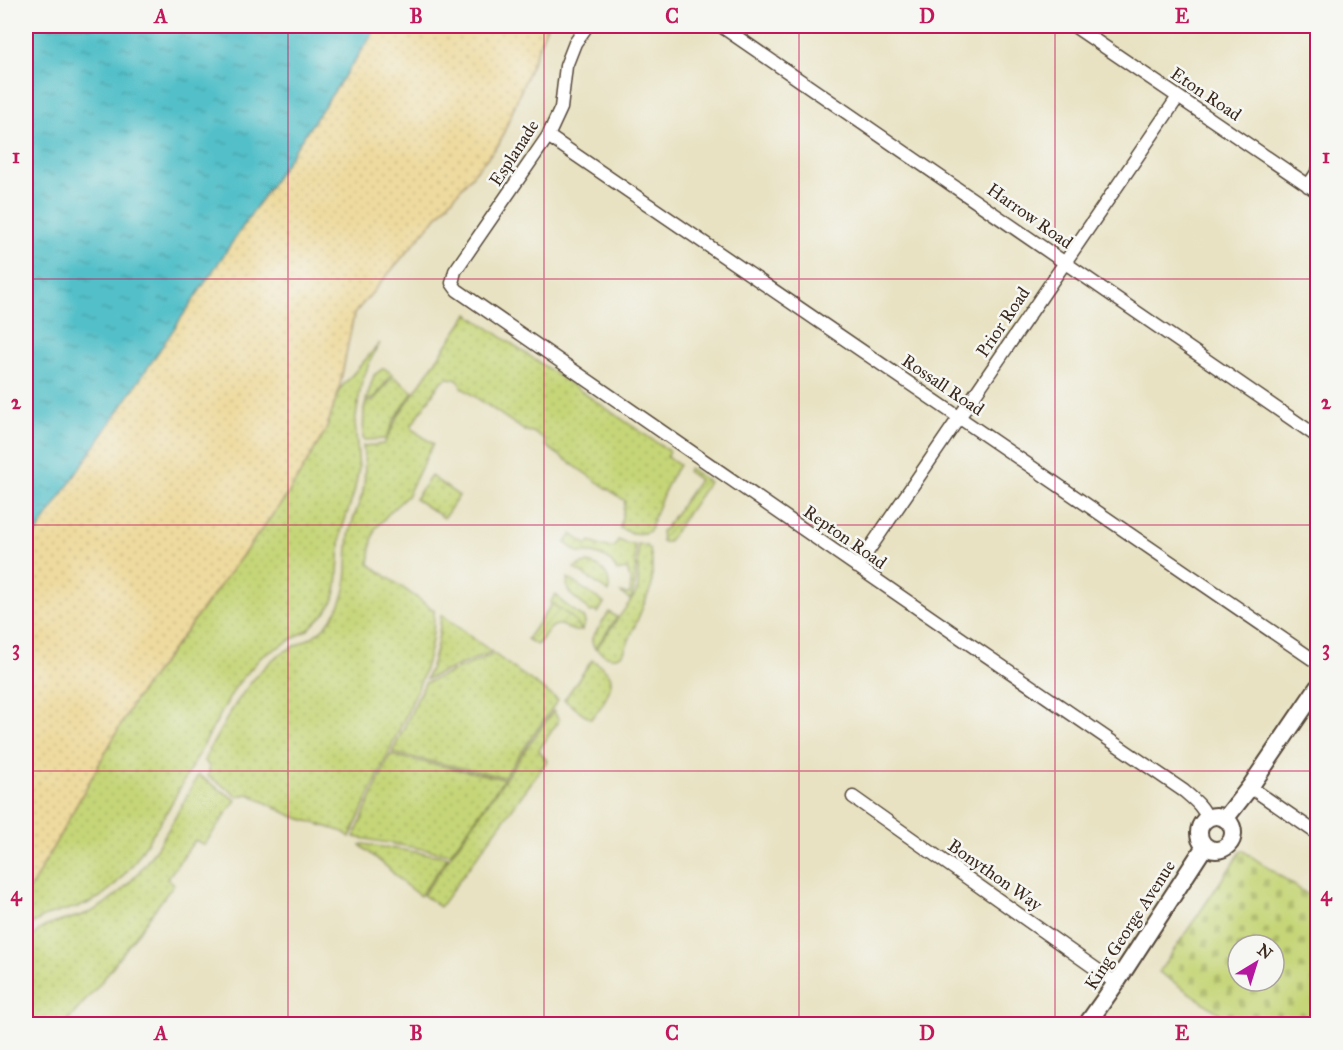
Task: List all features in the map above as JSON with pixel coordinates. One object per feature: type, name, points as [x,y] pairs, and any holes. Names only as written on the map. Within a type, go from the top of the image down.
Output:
[{"type":"street","name":"Esplanade","points":[[456,290],[452,283],[454,271],[548,136],[561,108],[566,66],[575,43],[588,26]]},
{"type":"street","name":"Harrow Road","points":[[721,26],[1317,437]]},
{"type":"street","name":"Eton Road","points":[[1074,26],[1313,189]]},
{"type":"street","name":"Prior Road","points":[[856,567],[1179,97]]},
{"type":"street","name":"Rossall Road","points":[[548,136],[1317,663]]},
{"type":"street","points":[[1313,189],[1317,171]]},
{"type":"street","name":"Repton Road","points":[[456,290],[1184,791],[1200,806],[1207,818]]},
{"type":"street","points":[[1226,819],[1317,687]]},
{"type":"street","points":[[1250,787],[1317,834]]},
{"type":"street","name":"Bonython Way","points":[[853,797],[1116,983]]},
{"type":"street","points":[[1220,816],[1226,819],[1232,828],[1232,840],[1228,845],[1219,850],[1205,846],[1198,833],[1202,822],[1207,818],[1220,816]]},
{"type":"street","name":"King George Avenue","points":[[1087,1024],[1205,846]]},
{"type":"green space","points":[[468,314],[670,452],[667,457],[679,465],[662,496],[650,531],[638,534],[627,531],[620,528],[625,501],[546,446],[545,440],[533,432],[525,431],[461,387],[460,382],[447,378],[440,383],[412,425],[412,429],[433,444],[407,496],[375,529],[369,564],[434,610],[431,646],[415,696],[350,837],[343,832],[292,816],[249,794],[238,796],[208,776],[209,767],[204,760],[233,708],[260,672],[277,656],[315,635],[328,623],[336,611],[345,589],[350,531],[365,480],[363,446],[384,444],[400,413]]},
{"type":"green space","points":[[380,343],[361,385],[355,423],[359,468],[354,493],[341,532],[337,586],[334,599],[327,611],[308,630],[261,657],[236,686],[165,815],[134,863],[114,886],[87,904],[46,916],[26,927],[26,896],[134,701],[288,494],[326,430],[339,390]]},
{"type":"green space","points":[[384,368],[392,374],[374,398],[366,400],[374,375]]},
{"type":"green space","points":[[393,376],[413,392],[394,420],[386,439],[363,440],[366,402],[373,401]]},
{"type":"green space","points":[[689,468],[709,482],[668,542],[662,542],[661,531],[665,529],[699,480],[687,471]]},
{"type":"green space","points":[[431,476],[459,496],[444,518],[415,499]]},
{"type":"green space","points":[[572,534],[587,545],[590,541],[600,546],[615,547],[618,540],[635,545],[635,581],[630,600],[621,593],[630,594],[631,582],[627,569],[617,571],[606,558],[593,553],[579,553],[565,543]]},
{"type":"green space","points":[[638,544],[650,549],[652,585],[624,652],[617,657],[610,657],[596,649],[638,588]]},
{"type":"green space","points":[[588,563],[599,567],[605,573],[609,581],[609,592],[574,568]]},
{"type":"green space","points":[[568,578],[604,603],[598,613],[590,612],[570,594],[567,585]]},
{"type":"green space","points":[[556,594],[562,602],[584,618],[585,623],[582,630],[570,616],[550,603]]},
{"type":"green space","points":[[552,604],[570,616],[582,630],[574,631],[561,625],[554,626],[537,645],[527,639]]},
{"type":"green space","points":[[609,612],[617,617],[595,649],[592,638]]},
{"type":"green space","points":[[441,615],[492,652],[426,679],[436,648]]},
{"type":"green space","points":[[494,654],[558,700],[504,777],[392,753],[425,683]]},
{"type":"green space","points":[[592,660],[607,671],[611,681],[605,699],[591,719],[564,700]]},
{"type":"green space","points":[[553,711],[559,720],[539,750],[547,761],[440,907],[423,895]]},
{"type":"green space","points":[[390,755],[504,779],[450,854],[354,837]]},
{"type":"green space","points":[[198,775],[236,800],[204,845],[195,840],[167,879],[174,884],[99,985],[65,1024],[26,1024],[26,946],[41,929],[93,911],[122,890],[148,861]]},
{"type":"green space","points":[[360,845],[448,857],[420,896]]},
{"type":"green space","points":[[1242,850],[1317,901],[1317,1024],[1235,1024],[1159,972]]},
{"type":"sand","points":[[378,26],[547,26],[499,144],[354,314],[339,390],[326,430],[288,494],[134,701],[26,896],[26,548]]},
{"type":"water","points":[[26,26],[378,26],[26,548]]}]
